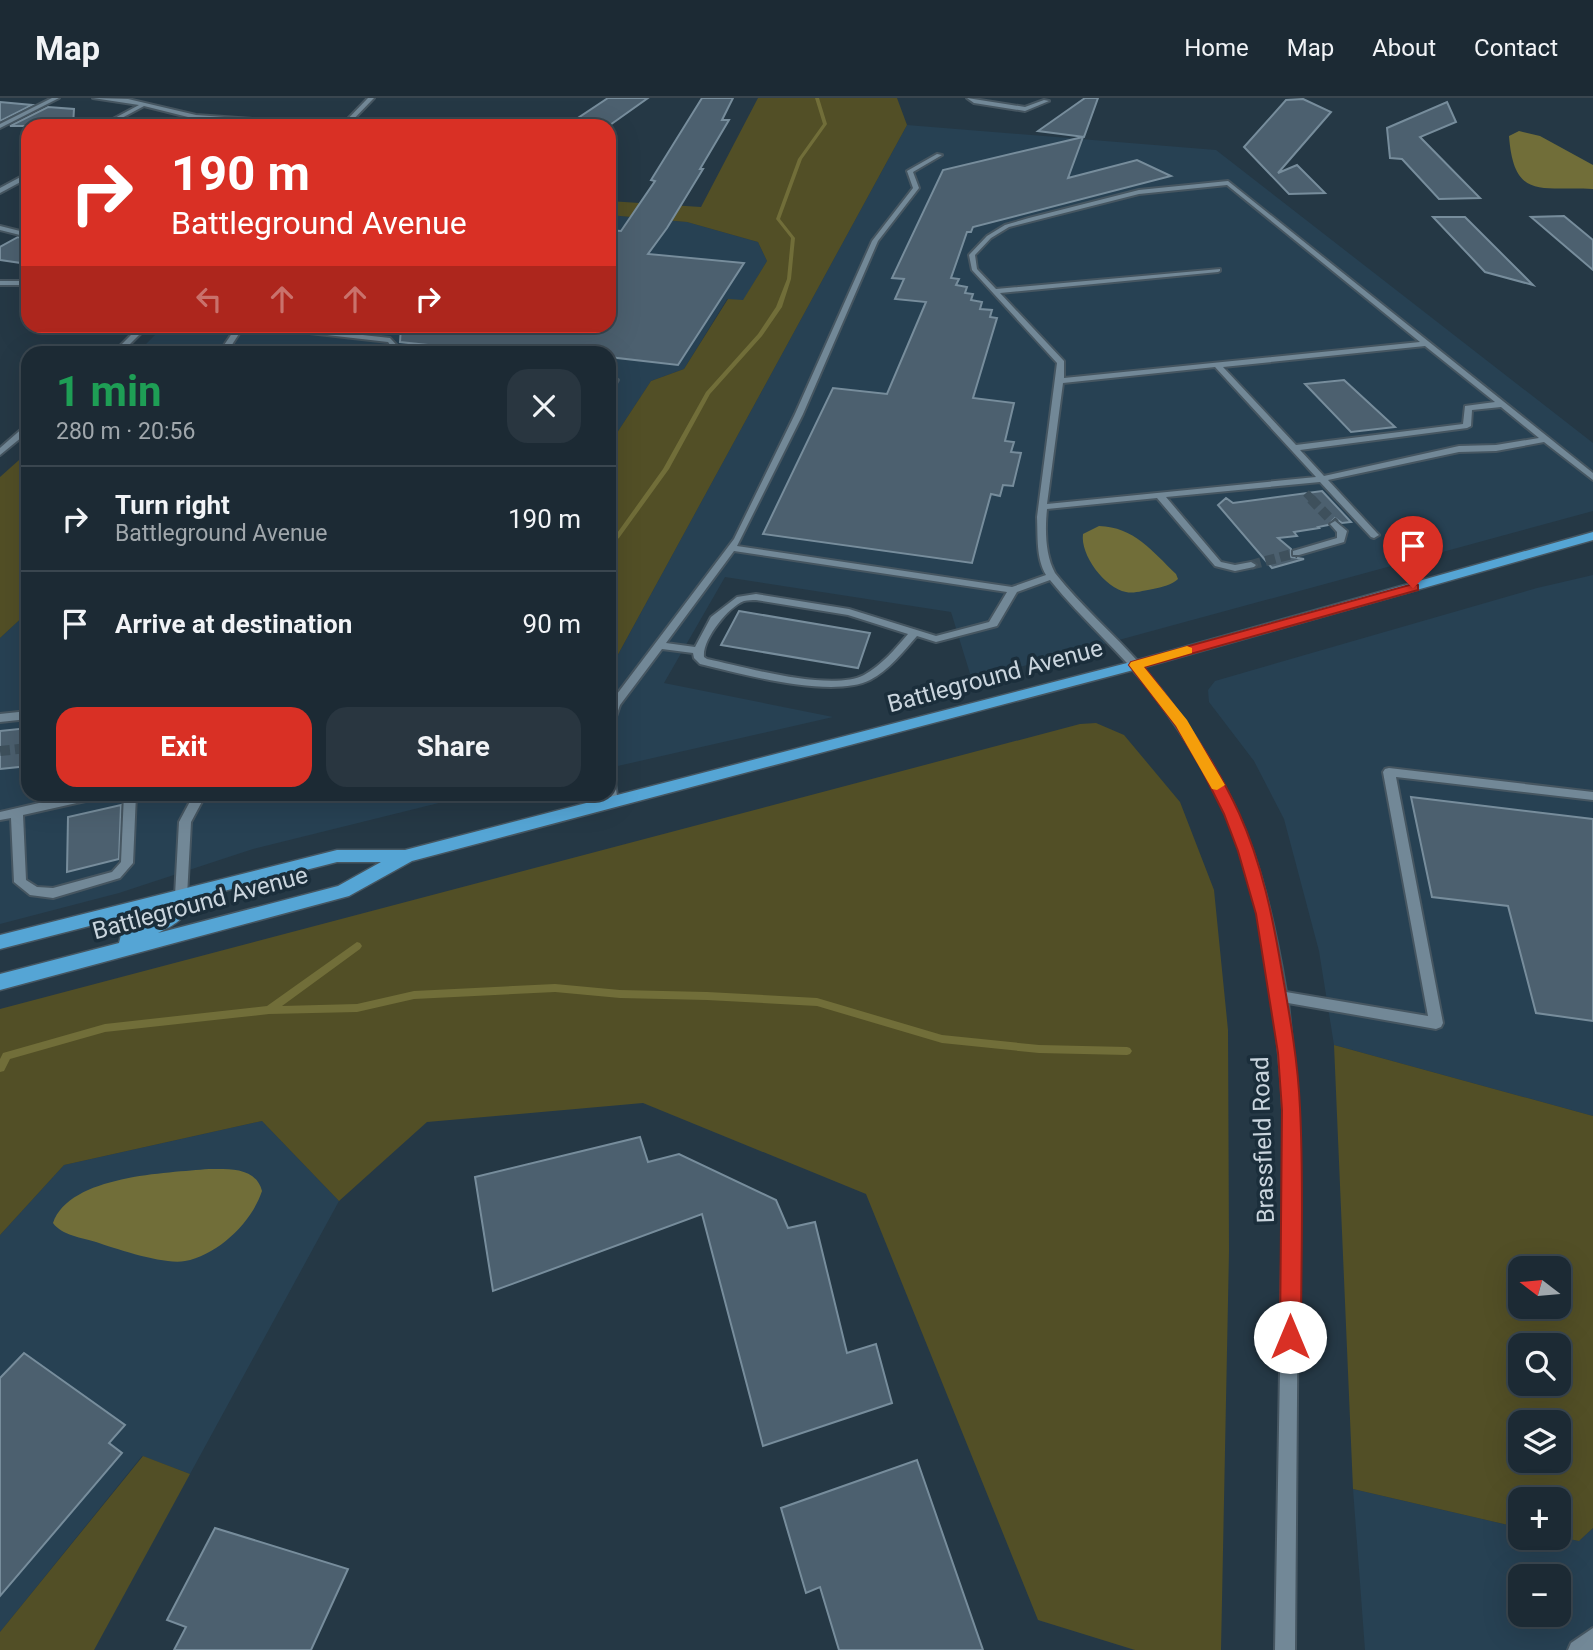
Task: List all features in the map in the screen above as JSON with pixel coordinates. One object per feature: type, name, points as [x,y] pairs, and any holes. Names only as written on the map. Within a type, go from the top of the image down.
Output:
[{"type":"main road","name":"Battleground Avenue","points":[[616,801],[1136,665],[1593,536]]},
{"type":"main road","name":"Battleground Avenue","points":[[0,982],[343,891],[407,856],[616,801]]},
{"type":"main road","name":"Battleground Avenue","points":[[0,942],[337,856],[407,856]]},
{"type":"main road","points":[[85,959],[170,919],[179,911],[181,896]]},
{"type":"street","points":[[0,127],[56,98]]},
{"type":"street","points":[[96,98],[196,117],[232,119]]},
{"type":"street","points":[[351,119],[372,98]]},
{"type":"street","points":[[970,98],[974,101],[1026,109],[1046,102]]},
{"type":"street","points":[[116,119],[143,105]]},
{"type":"street","points":[[616,704],[731,548],[799,414],[875,241],[916,188],[910,171],[939,155]]},
{"type":"street","points":[[0,191],[21,179]]},
{"type":"street","points":[[1136,665],[1047,570],[1042,534],[1047,461],[1061,382],[1061,363],[974,269],[972,255],[989,237],[1007,226],[1139,192],[1228,183],[1593,477]]},
{"type":"street","points":[[0,228],[21,233]]},
{"type":"street","points":[[995,291],[1219,270]]},
{"type":"street","points":[[0,283],[21,283]]},
{"type":"street","points":[[123,346],[137,333]]},
{"type":"street","points":[[328,333],[390,340],[395,346]]},
{"type":"street","points":[[1061,382],[1428,343]]},
{"type":"street","points":[[1217,365],[1374,535]]},
{"type":"street","points":[[1294,448],[1467,426],[1468,408],[1503,404]]},
{"type":"street","points":[[0,452],[21,434]]},
{"type":"street","points":[[1044,507],[1323,479],[1460,449],[1546,439]]},
{"type":"street","points":[[1295,482],[1306,493]]},
{"type":"street","points":[[1159,495],[1219,564],[1235,568],[1251,565]]},
{"type":"street","points":[[1296,553],[1341,540],[1342,531],[1335,524]]},
{"type":"street","points":[[731,548],[1013,590],[1052,576]]},
{"type":"street","points":[[915,632],[886,664],[856,683],[827,684],[704,662],[699,658],[698,651],[715,619],[740,599],[756,597],[849,612],[915,632],[936,639],[993,624],[1013,590]]},
{"type":"street","points":[[659,645],[698,651]]},
{"type":"street","name":"Brassfield Road","points":[[1136,665],[1182,723],[1232,814],[1253,870],[1279,996],[1291,1110],[1285,1650]]},
{"type":"street","points":[[0,718],[21,716]]},
{"type":"street","points":[[1279,996],[1436,1023],[1389,772],[1593,796]]},
{"type":"street","points":[[0,816],[67,801]]},
{"type":"street","points":[[17,812],[20,882],[34,892],[53,893],[116,874],[127,863],[130,801]]},
{"type":"street","points":[[181,896],[185,822],[196,801]]},
{"type":"street","points":[[1578,1650],[1593,1638]]},
{"type":"shaded area","points":[[758,98],[897,98],[907,125],[616,658],[616,434],[651,381],[684,369],[728,299],[743,300],[767,261],[758,242],[687,222],[616,216],[616,201],[701,207]]},
{"type":"shaded area","points":[[907,125],[1216,150],[1593,443],[1593,511],[972,680],[951,612],[725,577],[664,683],[833,717],[616,766],[616,658]]},
{"type":"shaded area","points":[[1519,131],[1540,136],[1593,165],[1593,189],[1545,188],[1524,181],[1512,157],[1509,136]]},
{"type":"shaded area","points":[[616,216],[687,222],[758,242],[767,261],[743,301],[727,299],[684,369],[651,381],[616,434],[616,346],[144,346],[157,333],[616,333]]},
{"type":"shaded area","points":[[21,458],[21,618],[0,638],[0,477]]},
{"type":"shaded area","points":[[1099,526],[1122,531],[1142,542],[1178,579],[1163,587],[1132,593],[1110,584],[1090,561],[1083,542],[1083,534]]},
{"type":"shaded area","points":[[1593,575],[1593,1116],[1334,1045],[1319,951],[1284,819],[1254,761],[1209,702],[1208,690],[1215,681],[1537,588]]},
{"type":"shaded area","points":[[21,618],[21,801],[447,801],[253,849],[119,893],[0,924],[0,638]]},
{"type":"shaded area","points":[[1096,723],[1124,735],[1180,802],[1214,890],[1228,1030],[1229,1251],[1221,1650],[1135,1650],[1038,1620],[866,1194],[643,1103],[427,1122],[339,1201],[262,1121],[64,1165],[0,1235],[0,1009],[1080,724]]},
{"type":"shaded area","points":[[1334,1045],[1593,1116],[1593,1528],[1579,1541],[1571,1539],[1571,1487],[1508,1487],[1508,1525],[1353,1489]]},
{"type":"shaded area","points":[[262,1121],[339,1201],[190,1474],[142,1456],[0,1632],[0,1235],[64,1165]]},
{"type":"shaded area","points":[[209,1169],[248,1173],[259,1183],[262,1191],[242,1225],[221,1244],[197,1258],[176,1262],[140,1256],[73,1236],[53,1223],[63,1207],[79,1195],[99,1186],[146,1175]]},
{"type":"shaded area","points":[[143,1456],[190,1474],[94,1650],[0,1650],[0,1632]]},
{"type":"shaded area","points":[[1353,1489],[1508,1525],[1508,1550],[1571,1550],[1571,1539],[1579,1541],[1593,1528],[1593,1650],[1365,1650]]},
{"type":"building","points":[[608,98],[648,98],[616,121],[576,119]]},
{"type":"building","points":[[702,98],[733,98],[722,120],[729,120],[700,169],[703,169],[648,254],[744,263],[678,365],[616,358],[616,346],[437,346],[400,342],[401,333],[616,333],[616,231],[621,231],[655,181],[651,180]]},
{"type":"building","points":[[1085,98],[1098,98],[1084,137],[1038,131]]},
{"type":"building","points":[[1303,99],[1331,112],[1278,173],[1297,165],[1325,193],[1289,194],[1244,147],[1286,100]]},
{"type":"building","points":[[0,102],[32,105],[0,121]]},
{"type":"building","points":[[1447,102],[1456,122],[1420,137],[1480,198],[1439,199],[1402,159],[1390,158],[1387,128]]},
{"type":"building","points":[[48,107],[74,109],[73,119],[24,119]]},
{"type":"building","points":[[1083,137],[1068,178],[1137,160],[1171,176],[973,227],[971,232],[967,232],[951,278],[959,279],[956,285],[967,287],[965,293],[973,294],[971,300],[982,302],[980,309],[992,310],[990,317],[997,318],[973,398],[1014,403],[1005,441],[1014,442],[1011,452],[1021,453],[1013,486],[1003,485],[1000,496],[991,494],[972,563],[763,534],[833,388],[887,394],[926,302],[895,299],[904,279],[892,278],[943,170]]},
{"type":"building","points":[[1564,216],[1593,240],[1593,270],[1531,217]]},
{"type":"building","points":[[1433,217],[1465,217],[1533,285],[1485,272]]},
{"type":"building","points":[[21,238],[21,263],[0,260],[0,247]]},
{"type":"building","points":[[1344,380],[1395,427],[1351,432],[1305,384]]},
{"type":"building","points":[[1322,491],[1351,522],[1342,523],[1335,518],[1328,525],[1294,532],[1297,536],[1278,538],[1291,549],[1291,557],[1304,559],[1272,568],[1218,505],[1226,498],[1233,503]]},
{"type":"building","points":[[739,611],[870,633],[858,668],[721,645]]},
{"type":"building","points":[[21,729],[21,767],[0,769],[0,731]]},
{"type":"building","points":[[1411,797],[1593,819],[1593,1021],[1536,1013],[1508,906],[1432,897]]},
{"type":"building","points":[[121,805],[119,859],[67,872],[68,817]]},
{"type":"building","points":[[640,1137],[648,1162],[679,1154],[776,1200],[788,1228],[815,1222],[847,1353],[876,1344],[892,1403],[763,1446],[702,1214],[493,1291],[475,1177]]},
{"type":"building","points":[[24,1353],[125,1425],[109,1443],[122,1453],[0,1596],[0,1378]]},
{"type":"building","points":[[917,1460],[983,1650],[839,1650],[820,1587],[806,1593],[781,1508]]},
{"type":"building","points":[[215,1528],[348,1569],[311,1650],[174,1650],[186,1627],[167,1620]]},
{"type":"waterway","points":[[616,538],[666,469],[708,393],[760,335],[779,307],[789,279],[793,238],[778,219],[800,159],[825,124],[817,98]]},
{"type":"waterway","points":[[270,1009],[357,946]]},
{"type":"waterway","points":[[0,1068],[7,1056],[105,1028],[269,1010],[357,1008],[414,995],[555,988],[620,994],[817,1002],[942,1039],[1039,1049],[1127,1051]]},
{"type":"tunnel","points":[[1306,493],[1313,500]]},
{"type":"tunnel","points":[[1311,499],[1335,524]]},
{"type":"tunnel","points":[[1251,565],[1296,553]]},
{"type":"tunnel","points":[[0,751],[21,749]]},
{"type":"slow traffic","points":[[1187,650],[1136,665],[1182,723],[1217,785]]},
{"type":"route","points":[[1290,1337],[1291,1110],[1287,1053],[1264,914],[1246,851],[1232,814],[1210,770],[1182,723],[1136,665],[1413,588]]}]
